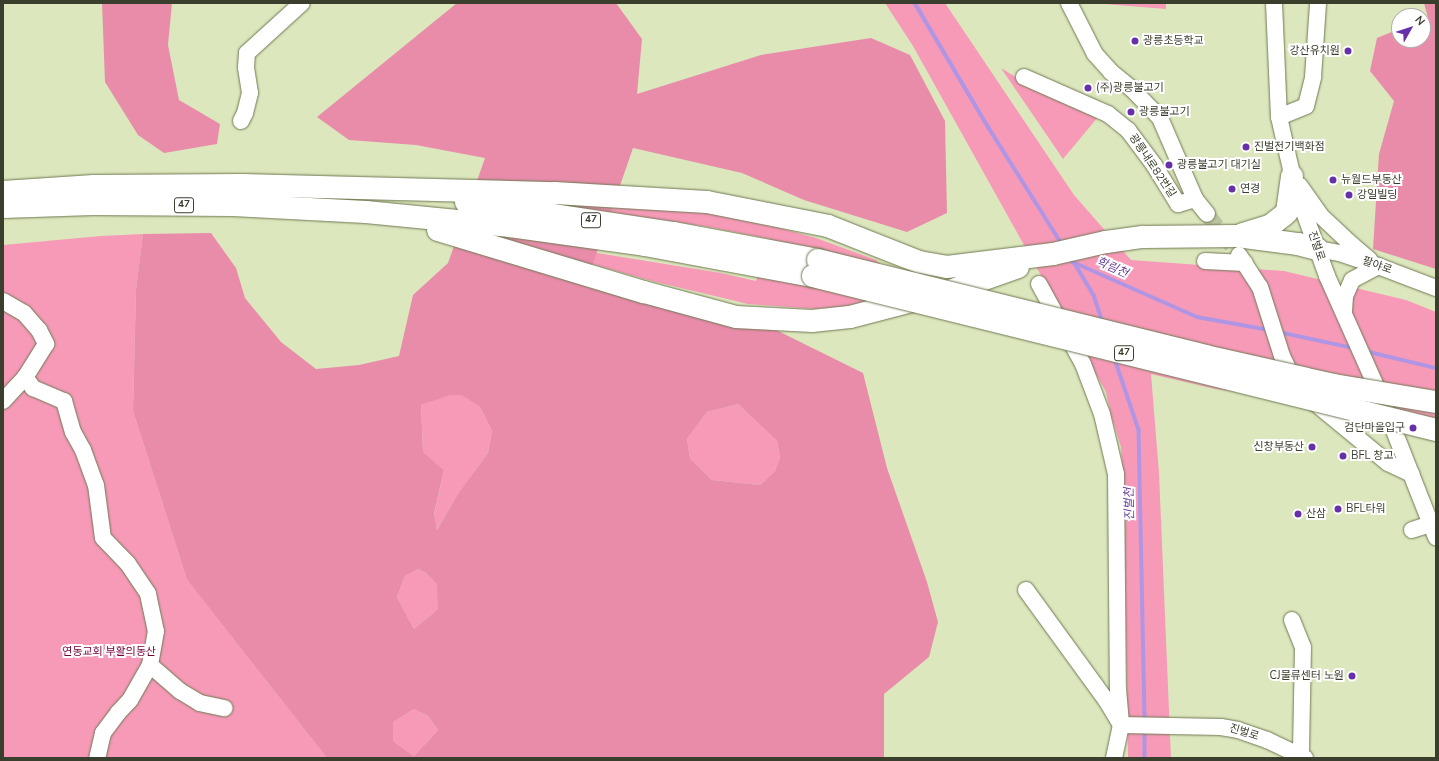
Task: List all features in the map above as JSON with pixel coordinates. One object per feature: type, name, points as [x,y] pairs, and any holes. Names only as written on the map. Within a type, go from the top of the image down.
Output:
[{"type":"highway","points":[[1240,251],[1270,226],[1280,220],[1286,212],[1292,176]]},
{"type":"highway","name":"47","points":[[3,192],[102,186],[242,185],[363,188],[616,224],[1334,385],[1436,402]]},
{"type":"highway","points":[[363,188],[555,192],[707,202],[828,226],[919,262],[947,267],[1052,254],[1106,242],[1143,237],[1240,251],[1298,244],[1317,249]]},
{"type":"highway","name":"47","points":[[3,207],[92,204],[233,205],[366,212],[510,226],[815,268],[1436,430]]},
{"type":"highway","points":[[366,212],[456,234],[644,292],[736,317],[812,322],[850,317],[950,291],[1052,254]]},
{"type":"street","points":[[241,122],[250,93],[246,67],[247,53],[302,3]]},
{"type":"street","name":"광릉내로82번길","points":[[1069,3],[1095,54],[1110,72],[1132,89],[1160,118],[1168,133],[1195,199],[1207,214]]},
{"type":"street","name":"진벌로","points":[[1274,3],[1279,117],[1292,176],[1327,276],[1344,310],[1414,478],[1430,506],[1433,531]]},
{"type":"street","points":[[1279,117],[1306,106],[1313,77],[1318,3]]},
{"type":"street","name":"광릉내로82번길","points":[[1024,77],[1108,114],[1128,130],[1154,165],[1178,204],[1195,199]]},
{"type":"street","points":[[1292,176],[1320,215],[1352,245],[1378,266],[1352,280],[1345,296],[1344,310]]},
{"type":"street","name":"팔야로","points":[[1317,249],[1378,266],[1436,288]]},
{"type":"street","points":[[1205,261],[1240,251],[1260,287],[1282,356],[1293,379],[1313,401],[1388,463],[1414,478]]},
{"type":"street","points":[[1038,284],[1083,364],[1102,414],[1116,474],[1118,689],[1121,725],[1114,758]]},
{"type":"street","points":[[3,301],[24,313],[39,330],[46,344],[25,377],[3,401]]},
{"type":"street","points":[[25,377],[33,388],[64,401],[73,432],[83,450],[96,485],[104,538],[128,564],[148,594],[156,631],[150,666],[130,700],[103,733],[97,758]]},
{"type":"street","points":[[1412,530],[1433,531]]},
{"type":"street","points":[[1026,590],[1106,700],[1121,725]]},
{"type":"street","points":[[1292,620],[1303,647],[1303,756]]},
{"type":"street","points":[[150,666],[180,691],[200,703],[224,708]]},
{"type":"street","name":"진벌로","points":[[1121,725],[1221,727],[1238,730],[1303,756]]},
{"type":"green space","points":[[885,3],[945,3],[1074,195],[1131,260],[1284,271],[1406,300],[1436,312],[1436,420],[1216,389],[1151,374],[1159,473],[1171,758],[1128,758],[1124,500],[1121,447],[1111,415],[1106,392],[913,46]]},
{"type":"green space","points":[[1092,3],[1166,3],[1166,9]]},
{"type":"green space","points":[[1001,68],[1030,86],[1098,117],[1063,159]]},
{"type":"green space","points":[[516,198],[717,211],[816,238],[876,260],[905,288],[865,305],[815,309],[748,304],[652,281],[492,236],[721,273],[756,281],[770,239],[709,227]]},
{"type":"green space","name":"연동교회 부활의동산","points":[[143,234],[136,289],[133,411],[187,580],[327,758],[3,758],[3,245],[101,236]]},
{"type":"green space","points":[[450,394],[461,395],[480,407],[492,431],[488,453],[459,492],[437,530],[434,515],[444,470],[423,452],[421,405]]},
{"type":"green space","points":[[738,404],[777,441],[780,458],[775,471],[760,485],[712,480],[690,458],[687,439],[707,412]]},
{"type":"green space","points":[[418,569],[426,573],[438,584],[438,609],[414,629],[397,597],[405,576]]},
{"type":"green space","points":[[414,709],[428,716],[438,730],[414,756],[393,741],[393,722]]},
{"type":"shaded area","points":[[102,3],[172,3],[168,45],[179,100],[220,124],[217,144],[164,153],[138,135],[105,82]]},
{"type":"shaded area","points":[[457,3],[616,3],[642,39],[637,94],[761,55],[871,38],[910,55],[945,121],[947,213],[907,232],[804,200],[742,173],[633,148],[590,272],[774,329],[863,373],[887,468],[927,582],[938,622],[929,657],[884,694],[884,758],[327,758],[187,580],[133,411],[136,289],[143,234],[211,233],[236,268],[245,298],[281,342],[316,369],[359,365],[399,356],[413,295],[448,263],[485,158],[416,145],[349,140],[317,117]],"holes":[[[450,395],[461,395],[480,407],[492,431],[488,453],[459,492],[437,530],[434,514],[444,470],[423,452],[421,405]],[[738,404],[777,441],[780,458],[775,471],[760,485],[712,480],[690,458],[687,439],[707,412]],[[418,569],[426,573],[437,584],[438,609],[414,629],[397,597],[405,576]],[[414,709],[428,716],[438,730],[414,756],[393,741],[393,722]]]},
{"type":"shaded area","points":[[1424,3],[1436,3],[1436,269],[1373,249],[1379,154],[1394,101],[1370,71],[1377,38],[1391,32],[1391,48],[1431,48],[1431,8],[1425,8]]},
{"type":"waterway","name":"학림천","points":[[915,3],[989,128],[1062,244]]},
{"type":"waterway","name":"학림천","points":[[1071,258],[1073,262],[1197,317],[1269,330]]},
{"type":"waterway","name":"진벌천","points":[[1074,262],[1094,295],[1103,323]]},
{"type":"waterway","name":"학림천","points":[[1279,332],[1353,348]]},
{"type":"waterway","name":"학림천","points":[[1365,351],[1436,368]]},
{"type":"waterway","name":"진벌천","points":[[1115,359],[1139,430],[1145,721]]},
{"type":"waterway","name":"진벌천","points":[[1145,729],[1145,758]]},
{"type":"tunnel","points":[[1207,214],[1239,255]]},
{"type":"place","name":"광릉초등학교","points":[[1135,41]]},
{"type":"place","name":"강산유치원","points":[[1348,51]]},
{"type":"place","name":"(주)광릉불고기","points":[[1088,88]]},
{"type":"place","name":"광릉불고기","points":[[1131,112]]},
{"type":"place","name":"진벌전기백화점","points":[[1246,147]]},
{"type":"place","name":"광릉불고기 대기실","points":[[1169,165]]},
{"type":"place","name":"뉴월드부동산","points":[[1333,180]]},
{"type":"place","name":"연경","points":[[1232,189]]},
{"type":"place","name":"강일빌딩","points":[[1349,195]]},
{"type":"place","name":"검단마을입구","points":[[1413,428]]},
{"type":"place","name":"신창부동산","points":[[1312,447]]},
{"type":"place","name":"BFL 창고","points":[[1343,456]]},
{"type":"place","name":"BFL타워","points":[[1338,509]]},
{"type":"place","name":"산삼","points":[[1298,514]]},
{"type":"place","name":"CJ물류센터 노원","points":[[1352,676]]}]
